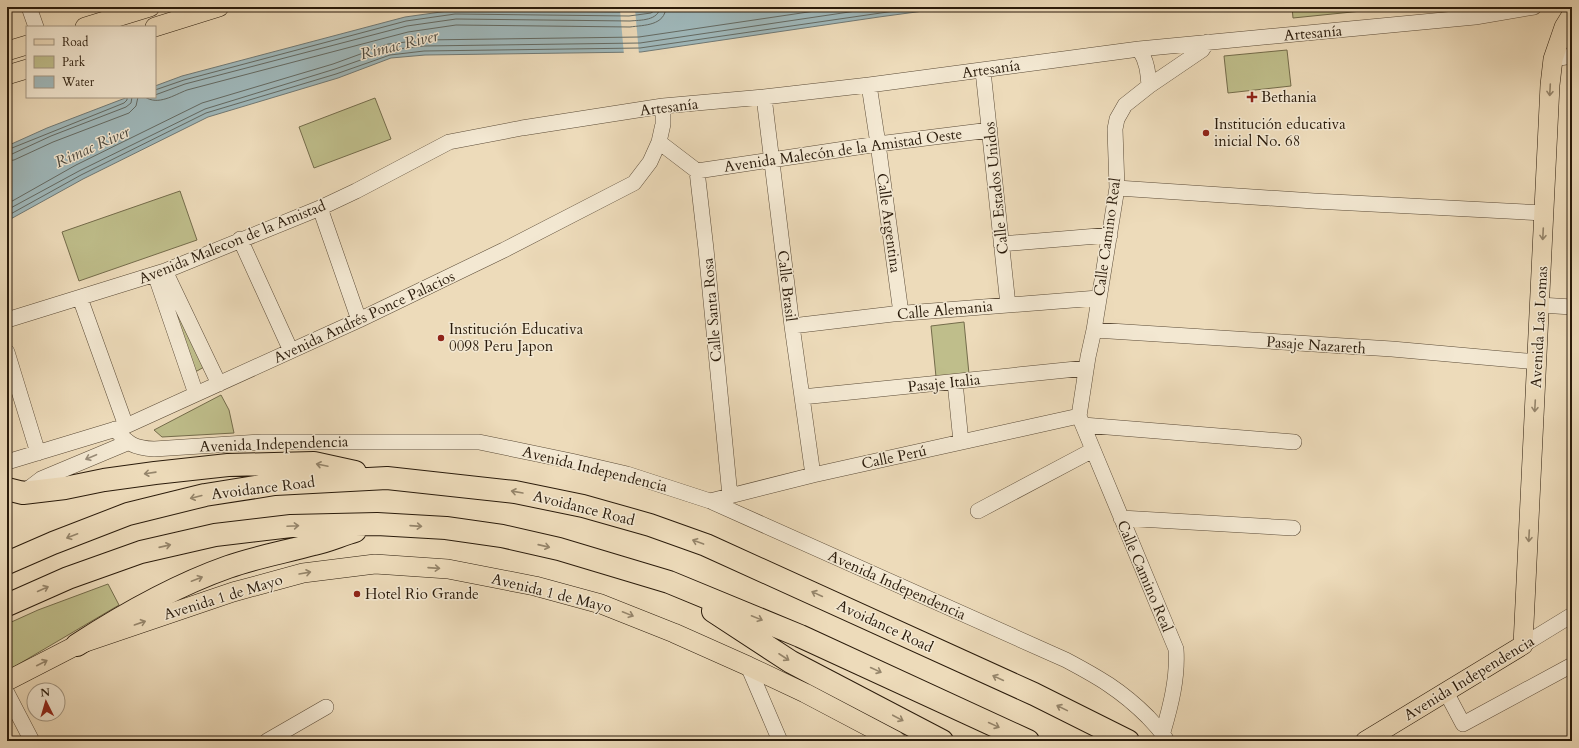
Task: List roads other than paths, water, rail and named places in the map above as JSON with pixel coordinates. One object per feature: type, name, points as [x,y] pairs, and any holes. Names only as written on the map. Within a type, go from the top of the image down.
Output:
[{"type":"highway","points":[[12,494],[64,488],[104,480],[155,473],[214,467],[267,464],[314,463],[387,478]]},
{"type":"highway","name":"Avoidance Road","points":[[7,563],[53,543],[128,514],[205,495],[275,484],[387,478],[515,492],[583,506],[650,525],[706,545],[1034,694],[1128,741]]},
{"type":"highway","points":[[77,645],[117,619],[186,583],[228,567],[271,554],[315,544],[377,524]]},
{"type":"highway","points":[[7,605],[68,578],[141,552],[215,535],[291,526],[377,524],[446,528],[502,536],[559,549],[669,582],[800,636],[1028,741]]},
{"type":"highway","points":[[669,582],[791,662],[942,741]]},
{"type":"main road","points":[[88,26],[150,7]]},
{"type":"main road","points":[[156,27],[219,7]]},
{"type":"main road","name":"Avenida Las Lomas","points":[[1523,645],[1550,85],[1553,59],[1564,27],[1572,14]]},
{"type":"main road","points":[[7,52],[26,45]]},
{"type":"main road","points":[[7,75],[26,68]]},
{"type":"main road","name":"Avenida 1 de Mayo","points":[[7,681],[77,645],[233,592],[303,574],[375,564],[448,569],[535,586],[601,604],[674,632],[748,666],[805,693],[896,741]]},
{"type":"main road","name":"Avenida Independencia","points":[[1365,741],[1523,645]]},
{"type":"street","points":[[29,7],[36,26]]},
{"type":"street","name":"Artesanía","points":[[449,142],[522,128],[663,106],[764,97],[869,85],[1139,49],[1475,16],[1534,7]]},
{"type":"street","name":"Calle Camino Real","points":[[1165,736],[1175,683],[1177,663],[1176,649],[1081,421],[1086,368],[1094,330],[1098,298],[1118,188],[1115,129],[1117,119],[1124,105],[1202,50],[1207,42]]},
{"type":"street","points":[[1139,49],[1145,59],[1148,71],[1149,86]]},
{"type":"street","points":[[1553,59],[1572,56]]},
{"type":"street","name":"Calle Estados Unidos","points":[[983,70],[1008,305]]},
{"type":"street","name":"Calle Argentina","points":[[869,85],[901,313]]},
{"type":"street","name":"Calle Brasil","points":[[764,97],[792,326],[813,475]]},
{"type":"street","name":"Avenida Andrés Ponce Palacios","points":[[7,462],[120,428],[219,384],[360,320],[504,250],[634,183],[650,162],[659,142],[663,124],[663,106]]},
{"type":"street","name":"Avenida Malecón de la Amistad Oeste","points":[[697,171],[878,144],[990,130]]},
{"type":"street","name":"Avenida Malecon de la Amistad","points":[[7,320],[160,272],[320,208],[356,191],[449,142]]},
{"type":"street","points":[[659,142],[697,171]]},
{"type":"street","name":"Calle Santa Rosa","points":[[697,171],[730,496]]},
{"type":"street","points":[[1118,188],[1314,201],[1544,213]]},
{"type":"street","points":[[320,208],[360,320]]},
{"type":"street","points":[[1002,244],[1110,235]]},
{"type":"street","points":[[240,240],[291,351]]},
{"type":"street","points":[[160,272],[219,384]]},
{"type":"street","points":[[160,272],[196,394]]},
{"type":"street","points":[[12,494],[41,479],[127,443],[120,428],[80,298]]},
{"type":"street","name":"Calle Alemania","points":[[792,326],[901,313],[1098,298]]},
{"type":"street","points":[[1540,305],[1572,307]]},
{"type":"street","name":"Pasaje Nazareth","points":[[1094,330],[1392,349],[1537,362]]},
{"type":"street","points":[[7,352],[38,452]]},
{"type":"street","name":"Pasaje Italia","points":[[802,397],[1086,368]]},
{"type":"street","points":[[955,382],[961,442]]},
{"type":"street","points":[[1081,421],[1294,442]]},
{"type":"street","name":"Calle Perú","points":[[710,501],[813,475],[961,442],[1081,421]]},
{"type":"street","name":"Avenida Independencia","points":[[127,443],[140,449],[154,449],[262,442],[479,442],[518,449],[627,474],[710,501],[1066,660],[1103,679],[1118,690],[1139,708],[1165,736]]},
{"type":"street","points":[[978,511],[1093,450]]},
{"type":"street","points":[[1121,518],[1293,528]]},
{"type":"street","name":"Avenida Independencia","points":[[1523,645],[1572,615]]},
{"type":"street","points":[[1446,692],[1463,724],[1572,665]]},
{"type":"street","points":[[748,666],[780,741]]},
{"type":"street","points":[[7,694],[32,741]]},
{"type":"street","points":[[267,741],[326,707]]},
{"type":"water","name":"Rimac River","points":[[662,7],[953,7],[641,52],[425,55],[391,58],[338,78],[208,117],[83,179],[7,221],[7,146],[47,128],[125,98],[156,98],[156,86],[182,76],[405,17],[455,10],[628,12]]},
{"type":"place","name":"Bethania","points":[[1252,97]]},
{"type":"place","name":"Institución educativa inicial No. 68","points":[[1206,133]]},
{"type":"place","name":"Institución Educativa 0098 Peru Japon","points":[[441,338]]},
{"type":"place","name":"Hotel Rio Grande","points":[[357,594]]}]
